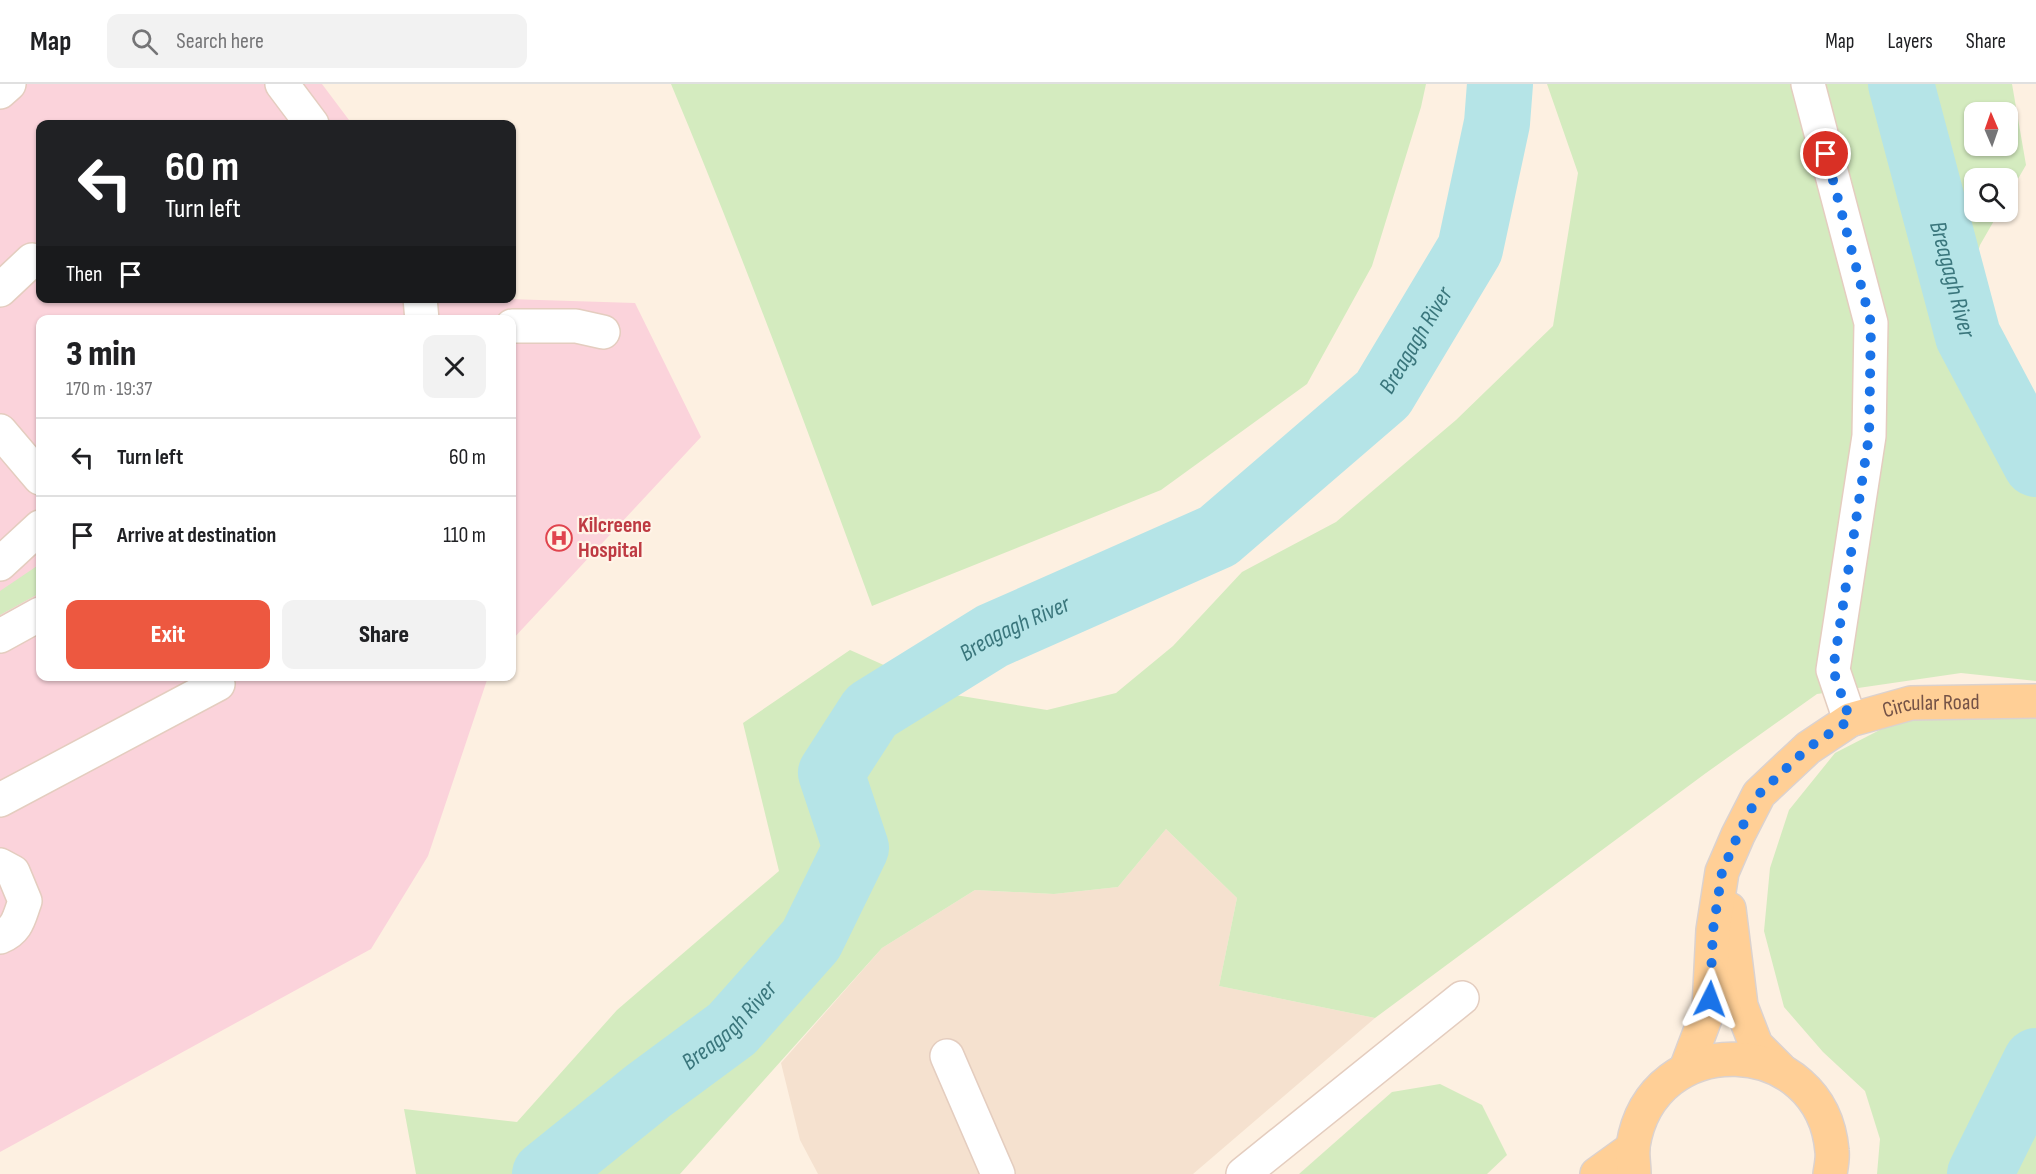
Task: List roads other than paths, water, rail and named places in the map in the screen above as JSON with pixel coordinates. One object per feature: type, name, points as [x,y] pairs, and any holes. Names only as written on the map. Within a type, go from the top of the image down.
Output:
[{"type":"main road","name":"Circular Road","points":[[1686,1069],[1709,1008],[1713,930],[1722,872],[1759,794],[1808,748],[1850,720],[1911,703],[2034,701]]},
{"type":"main road","points":[[1722,872],[1733,932],[1741,1006],[1756,1045],[1782,1071],[1807,1091],[1825,1120],[1832,1152],[1830,1174]]},
{"type":"main road","points":[[1597,1174],[1633,1161],[1641,1116],[1660,1089],[1686,1069],[1718,1059],[1751,1059],[1782,1071]]},
{"type":"street","points":[[0,92],[9,84]]},
{"type":"street","points":[[282,84],[309,120]]},
{"type":"street","points":[[1808,84],[1871,323],[1869,436],[1833,670],[1850,720]]},
{"type":"street","points":[[0,290],[32,260]]},
{"type":"street","points":[[516,326],[576,326],[603,332]]},
{"type":"street","points":[[0,431],[36,473]]},
{"type":"street","points":[[0,564],[36,531]]},
{"type":"street","points":[[0,636],[36,616]]},
{"type":"street","points":[[0,800],[218,684]]},
{"type":"street","points":[[0,865],[13,872],[25,901],[14,929],[0,937]]},
{"type":"street","points":[[1243,1174],[1462,998]]},
{"type":"street","points":[[947,1056],[998,1174]]},
{"type":"waterway","name":"Breagagh River","points":[[545,1174],[648,1091],[732,1029],[811,940],[856,848],[831,773],[871,711],[992,636],[1218,536],[1383,394],[1470,249],[1497,123],[1500,84]]},
{"type":"waterway","name":"Breagagh River","points":[[1901,84],[1968,336],[2036,464]]},
{"type":"waterway","name":"Breagagh River","points":[[1980,1174],[2036,1061]]},
{"type":"place","name":"Kilcreene Hospital","points":[[559,538]]}]
